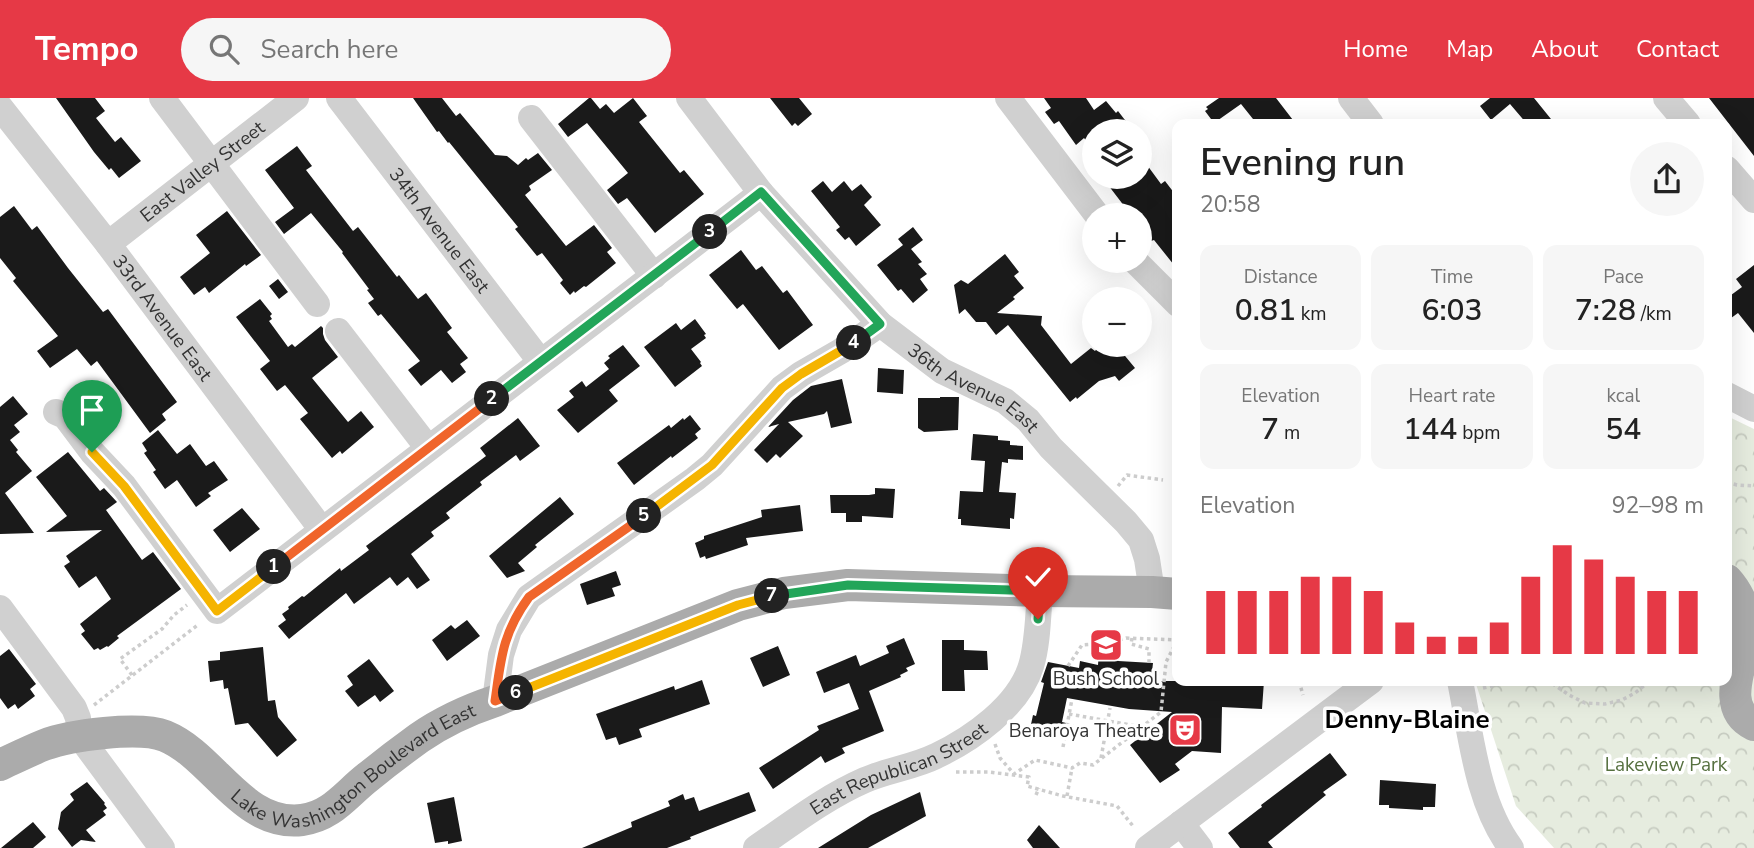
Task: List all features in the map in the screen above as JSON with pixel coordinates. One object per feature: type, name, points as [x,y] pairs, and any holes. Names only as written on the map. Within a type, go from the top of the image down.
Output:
[{"type":"main road","name":"Lake Washington Boulevard East","points":[[0,765],[46,744],[80,737],[139,731],[164,736],[186,748],[252,808],[287,821],[305,820],[323,814],[343,801],[365,779],[438,726],[475,708],[738,605],[784,593],[848,585],[1165,593]]},
{"type":"main road","points":[[1732,587],[1747,618],[1747,633],[1735,685],[1735,698],[1742,716],[1754,725]]},
{"type":"street","points":[[162,98],[317,304]]},
{"type":"street","name":"East Valley Street","points":[[107,244],[296,98]]},
{"type":"street","name":"34th Avenue East","points":[[338,98],[540,362]]},
{"type":"street","name":"36th Avenue East","points":[[689,98],[761,192],[880,324],[942,371],[1005,401],[1028,420],[1051,448],[1126,522],[1140,540],[1165,593]]},
{"type":"street","points":[[1008,98],[1088,203]]},
{"type":"street","points":[[1351,98],[1367,119]]},
{"type":"street","points":[[1666,98],[1684,119]]},
{"type":"street","name":"33rd Avenue East","points":[[0,107],[107,244],[322,530]]},
{"type":"street","points":[[531,118],[654,276]]},
{"type":"street","points":[[1732,175],[1754,201]]},
{"type":"street","points":[[55,412],[65,416],[92,452],[124,486],[205,610],[322,530],[761,192]]},
{"type":"street","points":[[1147,273],[1172,298]]},
{"type":"street","points":[[495,701],[501,654],[509,630],[529,597],[704,472],[782,388],[880,324]]},
{"type":"street","points":[[338,331],[428,448]]},
{"type":"street","points":[[1732,398],[1754,409]]},
{"type":"street","name":"East Republican Street","points":[[756,848],[840,793],[875,776],[936,756],[991,722],[1017,695],[1031,667],[1040,591]]},
{"type":"street","points":[[0,608],[74,708],[80,737],[162,848]]},
{"type":"street","points":[[1148,848],[1364,686]]},
{"type":"street","points":[[1466,687],[1479,774],[1500,834],[1511,848]]},
{"type":"street","points":[[1181,823],[1200,848]]},
{"type":"path","points":[[1118,485],[1128,475],[1163,480]]},
{"type":"path","points":[[1732,484],[1754,486]]},
{"type":"path","points":[[105,696],[205,610]]},
{"type":"path","points":[[132,674],[120,659],[162,629],[174,615],[205,610]]},
{"type":"path","points":[[1068,666],[1082,645],[1110,643],[1126,638],[1172,639]]},
{"type":"path","points":[[1132,638],[1131,644],[1149,649],[1149,663]]},
{"type":"path","points":[[1066,796],[1072,768],[1080,762],[1093,765],[1161,712],[1166,662],[1172,650]]},
{"type":"path","points":[[1300,686],[1303,695]]},
{"type":"path","points":[[1556,686],[1585,703],[1605,704],[1622,700],[1644,686]]},
{"type":"path","points":[[1063,747],[1072,699]]},
{"type":"path","points":[[1101,759],[1110,708]]},
{"type":"path","points":[[1069,714],[1142,727]]},
{"type":"path","points":[[994,743],[1000,758],[1014,774]]},
{"type":"path","points":[[1014,774],[1035,760],[1072,768]]},
{"type":"path","points":[[954,772],[989,772],[1029,777],[1027,786],[1117,806],[1133,826]]},
{"type":"path","points":[[1036,795],[1039,788]]},
{"type":"green space","name":"Lakeview Park","points":[[1732,418],[1754,429],[1754,848],[1554,848],[1516,806],[1477,686],[1732,686]]},
{"type":"building","points":[[56,98],[95,98],[105,111],[96,118],[115,142],[121,137],[141,161],[119,178],[94,152]]},
{"type":"building","points":[[413,98],[442,98],[456,116],[460,113],[495,155],[507,156],[518,165],[538,153],[552,170],[529,186],[531,190],[525,195],[566,246],[594,225],[612,248],[607,252],[616,263],[586,287],[570,295],[560,283],[563,280],[542,253],[537,256],[515,229],[518,227],[449,142],[437,132]]},
{"type":"building","points":[[589,98],[600,109],[606,104],[614,113],[633,98],[647,116],[639,122],[680,173],[684,170],[704,194],[655,233],[627,198],[618,204],[607,190],[628,173],[587,123],[568,137],[558,124]]},
{"type":"building","points":[[770,98],[799,98],[812,114],[798,126],[795,123],[792,126]]},
{"type":"building","points":[[1044,98],[1086,98],[1094,110],[1106,101],[1124,119],[1082,119],[1082,140],[1076,145],[1059,121],[1054,124],[1045,112],[1051,108]]},
{"type":"building","points":[[1219,98],[1276,98],[1292,119],[1253,119],[1241,104],[1220,119],[1211,119],[1205,111],[1208,109],[1206,107]]},
{"type":"building","points":[[1490,98],[1534,98],[1551,119],[1523,119],[1510,104],[1490,119],[1480,106]]},
{"type":"building","points":[[1709,98],[1754,98],[1754,156],[1732,128],[1732,119],[1725,119]]},
{"type":"building","points":[[297,146],[312,166],[306,170],[353,231],[358,227],[418,299],[426,293],[452,328],[447,332],[468,358],[460,364],[466,372],[452,383],[441,370],[421,386],[408,370],[420,361],[381,314],[378,316],[368,303],[374,299],[367,290],[369,289],[311,213],[284,234],[275,222],[294,208],[265,170]]},
{"type":"building","points":[[1152,172],[1161,184],[1165,181],[1172,190],[1172,262],[1152,241],[1152,203],[1122,203],[1111,189],[1152,189]]},
{"type":"building","points":[[823,181],[832,192],[844,181],[852,191],[861,184],[872,197],[864,205],[881,225],[856,246],[849,237],[845,240],[836,230],[840,227],[811,191]]},
{"type":"building","points":[[14,206],[32,230],[37,226],[103,312],[108,309],[177,402],[162,414],[166,420],[150,433],[97,361],[91,366],[77,349],[50,368],[37,351],[58,336],[13,281],[16,278],[0,258],[0,217]]},
{"type":"building","points":[[227,211],[261,255],[246,266],[245,264],[209,293],[205,287],[194,295],[180,277],[210,253],[196,235]]},
{"type":"building","points":[[913,227],[923,240],[911,249],[922,262],[918,264],[927,274],[920,279],[928,290],[913,303],[901,289],[898,291],[877,265],[903,245],[898,239]]},
{"type":"building","points":[[741,250],[756,270],[762,266],[783,293],[787,290],[813,325],[779,350],[743,304],[737,309],[709,275]]},
{"type":"building","points":[[1005,254],[1019,272],[1014,276],[1024,288],[997,313],[1042,316],[1041,325],[1071,364],[1082,355],[1126,357],[1135,368],[1119,381],[1115,376],[1099,381],[1070,402],[1008,325],[996,335],[986,322],[976,322],[965,309],[959,314],[954,285],[961,280],[968,284]]},
{"type":"building","points":[[1754,265],[1754,333],[1738,313],[1732,317],[1732,294],[1742,287],[1736,279]]},
{"type":"building","points":[[278,279],[288,292],[279,299],[269,286]]},
{"type":"building","points":[[260,299],[272,314],[269,321],[288,347],[292,344],[295,347],[321,326],[323,328],[325,340],[338,357],[312,378],[348,422],[361,411],[374,427],[342,454],[340,451],[332,458],[300,419],[308,413],[285,385],[277,391],[260,369],[270,361],[236,317]]},
{"type":"building","points":[[695,319],[706,334],[706,338],[691,349],[702,366],[675,387],[644,347],[676,323],[681,330]]},
{"type":"building","points":[[623,345],[640,366],[609,390],[618,401],[578,433],[557,410],[574,397],[569,391],[582,381],[586,387],[609,369],[604,363],[610,358],[608,356]]},
{"type":"building","points":[[878,368],[904,370],[903,394],[877,392]]},
{"type":"building","points":[[842,379],[852,423],[831,428],[827,411],[788,422],[803,436],[780,458],[776,454],[767,463],[754,450],[779,424],[768,427],[793,400],[811,386]]},
{"type":"building","points":[[13,396],[28,414],[14,425],[20,432],[10,440],[32,471],[5,493],[34,533],[0,534],[0,407]]},
{"type":"building","points":[[959,397],[958,430],[924,432],[918,428],[918,398]]},
{"type":"building","points":[[690,415],[701,429],[695,434],[698,438],[634,485],[617,463],[669,425],[671,428]]},
{"type":"building","points":[[518,418],[540,446],[520,461],[516,455],[480,482],[482,485],[446,513],[450,518],[431,532],[434,536],[411,554],[430,580],[417,589],[408,577],[397,586],[390,577],[354,604],[346,593],[289,639],[278,626],[286,620],[282,614],[288,607],[369,550],[366,546],[486,456],[480,448]]},
{"type":"building","points":[[158,430],[177,454],[190,444],[206,466],[214,461],[228,480],[208,493],[211,496],[196,507],[177,480],[165,489],[153,472],[156,470],[144,453],[147,451],[142,443]]},
{"type":"building","points":[[973,434],[998,436],[998,440],[1010,441],[1010,445],[1023,446],[1023,460],[1008,459],[1008,463],[1002,462],[999,492],[1016,493],[1014,519],[1010,518],[1010,529],[961,525],[961,519],[958,519],[960,491],[983,492],[985,461],[971,460]]},
{"type":"building","points":[[68,452],[100,491],[104,488],[117,502],[106,510],[142,560],[153,552],[181,589],[117,636],[119,638],[108,647],[100,650],[94,650],[81,634],[85,631],[80,624],[111,599],[96,576],[79,588],[64,566],[70,562],[66,556],[102,530],[46,532],[67,516],[36,477]]},
{"type":"building","points":[[875,488],[895,489],[893,518],[862,516],[862,522],[846,522],[846,513],[831,513],[830,495],[869,495],[875,494]]},
{"type":"building","points":[[560,497],[574,514],[535,545],[537,547],[518,563],[525,571],[507,578],[489,556]]},
{"type":"building","points":[[800,505],[803,531],[746,538],[748,545],[706,559],[705,556],[700,558],[695,543],[704,539],[704,536],[762,517],[761,510]]},
{"type":"building","points":[[242,508],[260,529],[230,552],[213,530]]},
{"type":"building","points":[[616,571],[621,585],[612,588],[615,596],[587,605],[580,584]]},
{"type":"building","points":[[467,620],[480,636],[447,661],[432,640],[451,625],[455,629]]},
{"type":"building","points":[[904,638],[915,664],[906,668],[908,671],[900,675],[901,677],[869,691],[884,731],[842,748],[845,753],[825,763],[821,756],[773,789],[759,768],[819,730],[817,726],[859,709],[849,683],[824,693],[816,672],[856,655],[860,666],[889,653],[886,646]]},
{"type":"building","points":[[942,640],[964,640],[964,650],[987,651],[988,670],[964,670],[965,691],[942,691]]},
{"type":"building","points":[[778,646],[790,675],[763,687],[750,658]]},
{"type":"building","points":[[263,647],[268,701],[275,700],[278,717],[297,740],[277,757],[248,723],[235,725],[228,688],[224,689],[223,680],[210,682],[208,661],[220,660],[220,652]]},
{"type":"building","points":[[9,649],[36,684],[30,689],[35,696],[18,709],[15,704],[8,709],[0,698],[0,656]]},
{"type":"building","points":[[1099,651],[1119,653],[1118,661],[1153,663],[1152,672],[1160,672],[1159,681],[1172,681],[1172,686],[1264,686],[1262,709],[1222,707],[1221,753],[1192,751],[1175,764],[1180,770],[1160,783],[1130,745],[1172,712],[1129,709],[1067,698],[1062,722],[1074,725],[1072,736],[1030,729],[1033,715],[1036,716],[1044,683],[1041,682],[1048,662],[1079,668],[1080,661],[1098,665]]},
{"type":"building","points":[[369,659],[394,691],[380,702],[375,695],[358,707],[345,691],[353,685],[347,676]]},
{"type":"building","points":[[702,680],[710,704],[639,729],[642,737],[619,745],[616,737],[606,740],[596,714],[674,686],[675,690]]},
{"type":"building","points":[[1330,753],[1347,775],[1323,792],[1326,795],[1268,842],[1273,848],[1240,848],[1228,833]]},
{"type":"building","points":[[1380,780],[1436,784],[1435,807],[1423,807],[1423,810],[1379,805]]},
{"type":"building","points":[[87,782],[105,803],[107,808],[103,811],[106,815],[86,830],[96,842],[81,840],[72,847],[58,829],[61,812],[74,800],[70,794]]},
{"type":"building","points":[[749,792],[756,811],[667,848],[582,848],[632,827],[631,822],[670,806],[668,801],[683,794],[685,800],[694,797],[699,811]]},
{"type":"building","points":[[920,792],[926,816],[868,848],[818,848],[871,815]]},
{"type":"building","points":[[454,797],[462,841],[435,843],[427,803]]},
{"type":"building","points":[[33,822],[46,837],[33,848],[1,848]]},
{"type":"building","points":[[1039,825],[1060,848],[1033,848],[1027,840]]},
{"type":"place","name":"Bush School","points":[[1106,645]]},
{"type":"place","name":"Benaroya Theatre","points":[[1185,730]]},
{"type":"district","name":"Denny-Blaine","points":[[1407,719]]},
{"type":"route","points":[[92,452],[124,486],[217,611],[761,192],[880,324],[782,388],[712,465],[529,597],[509,630],[501,654],[495,701],[738,605],[784,593],[848,585],[1040,591],[1038,619]]}]
